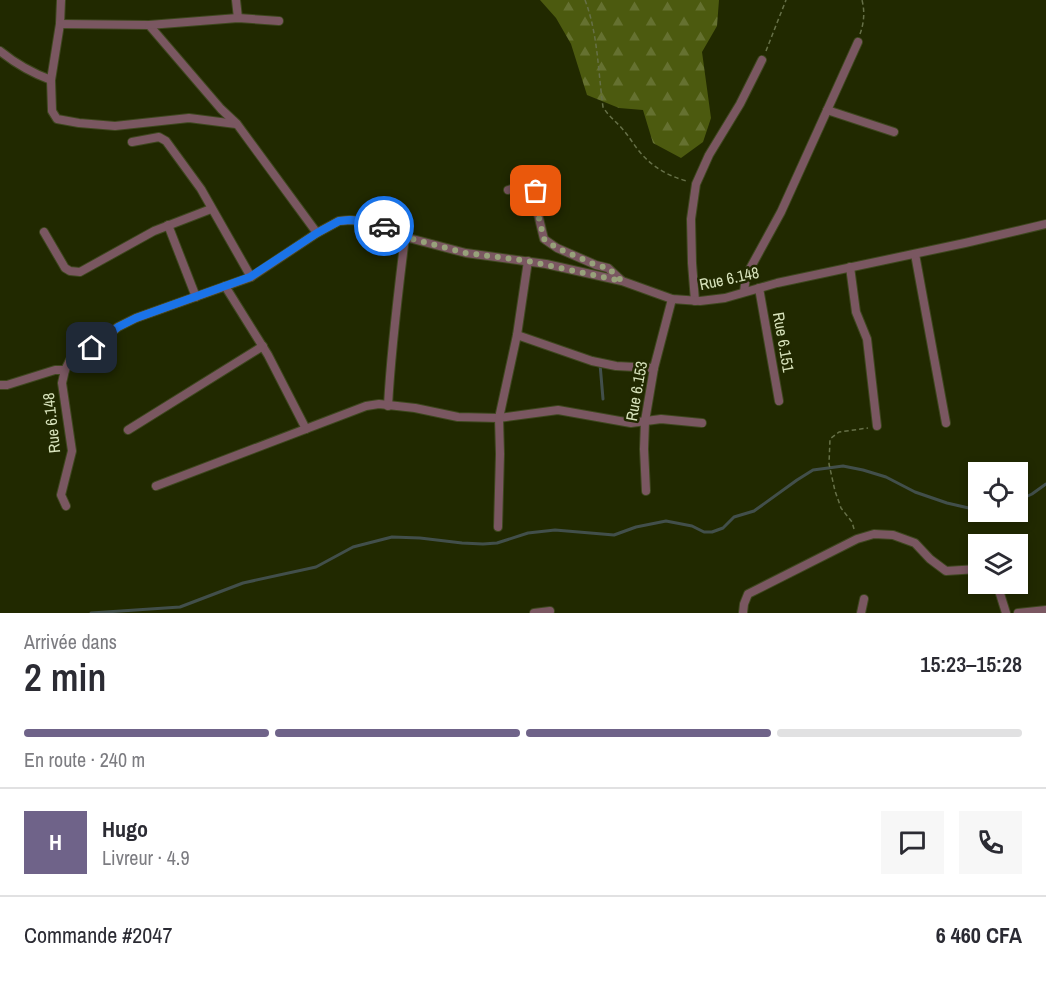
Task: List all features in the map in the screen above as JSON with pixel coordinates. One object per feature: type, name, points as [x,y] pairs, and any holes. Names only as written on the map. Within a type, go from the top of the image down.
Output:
[{"type":"street","points":[[61,0],[60,24],[51,80],[52,111],[57,119],[115,126],[189,118],[237,124]]},
{"type":"street","points":[[236,0],[238,18]]},
{"type":"street","points":[[60,24],[149,26],[238,18],[279,21]]},
{"type":"street","points":[[149,26],[237,124],[317,233]]},
{"type":"street","points":[[744,292],[746,276],[781,212],[858,42]]},
{"type":"street","points":[[0,51],[30,72],[51,80]]},
{"type":"street","points":[[695,301],[691,219],[696,184],[709,155],[740,104],[762,60]]},
{"type":"street","points":[[827,110],[894,132]]},
{"type":"street","points":[[132,142],[159,137],[166,141],[201,189],[250,277]]},
{"type":"street","points":[[508,190],[527,185],[536,191],[538,214],[544,239],[557,248],[608,268],[622,281]]},
{"type":"street","points":[[44,232],[65,268],[80,272],[154,231],[211,209]]},
{"type":"street","name":"Rue 6.148","points":[[66,506],[60,495],[72,450],[62,383],[70,360],[92,348],[118,327],[136,318],[250,277],[339,221],[371,222],[405,237],[466,253],[528,261],[622,281],[672,298],[695,301],[712,300],[1046,224]]},
{"type":"street","points":[[168,225],[196,297]]},
{"type":"street","points":[[388,405],[405,237]]},
{"type":"street","points":[[915,254],[946,423]]},
{"type":"street","points":[[498,527],[500,454],[498,418],[517,335],[528,261]]},
{"type":"street","points":[[850,267],[856,312],[867,339],[877,426]]},
{"type":"street","points":[[225,286],[263,346],[306,429]]},
{"type":"street","name":"Rue 6.151","points":[[759,288],[779,400]]},
{"type":"street","name":"Rue 6.153","points":[[646,491],[645,421],[654,368],[672,298]]},
{"type":"street","points":[[517,335],[592,361],[616,366],[654,368]]},
{"type":"street","points":[[128,430],[263,346]]},
{"type":"street","points":[[0,385],[7,385],[55,370],[65,370]]},
{"type":"street","points":[[156,486],[366,406],[379,404],[415,408],[458,417],[498,418],[558,410],[631,423],[661,418],[702,423]]},
{"type":"street","points":[[742,613],[748,594],[857,539],[874,534],[893,535],[915,543],[930,559],[946,571],[968,569]]},
{"type":"street","points":[[1000,594],[1006,613]]},
{"type":"street","points":[[861,613],[864,600]]},
{"type":"street","points":[[1018,613],[1046,610]]},
{"type":"street","points":[[534,613],[550,611]]},
{"type":"path","points":[[585,0],[595,38],[603,107],[641,153],[655,166],[668,175],[696,184]]},
{"type":"path","points":[[762,60],[786,0]]},
{"type":"path","points":[[858,42],[864,24],[862,0]]},
{"type":"path","points":[[857,539],[852,522],[841,508],[835,491],[828,464],[830,439],[839,432],[877,426]]},
{"type":"green space","points":[[540,0],[719,0],[717,26],[702,52],[711,118],[703,142],[681,158],[653,143],[643,110],[619,108],[587,95],[571,44],[556,18]]},
{"type":"waterway","points":[[600,364],[603,399]]},
{"type":"waterway","points":[[91,613],[180,607],[243,583],[316,567],[353,547],[392,537],[483,544],[497,543],[528,533],[555,530],[614,535],[636,527],[666,521],[692,526],[704,532],[712,532],[723,528],[734,517],[754,511],[813,470],[843,466],[886,477],[915,492],[968,508]]},
{"type":"waterway","points":[[1028,496],[1046,484]]},
{"type":"way so far","points":[[384,226],[405,237],[466,253],[546,264],[622,281],[608,268],[557,248],[544,239],[538,214],[536,191]]},
{"type":"route","points":[[92,348],[118,327],[136,318],[250,277],[339,221],[371,222],[384,226]]}]
